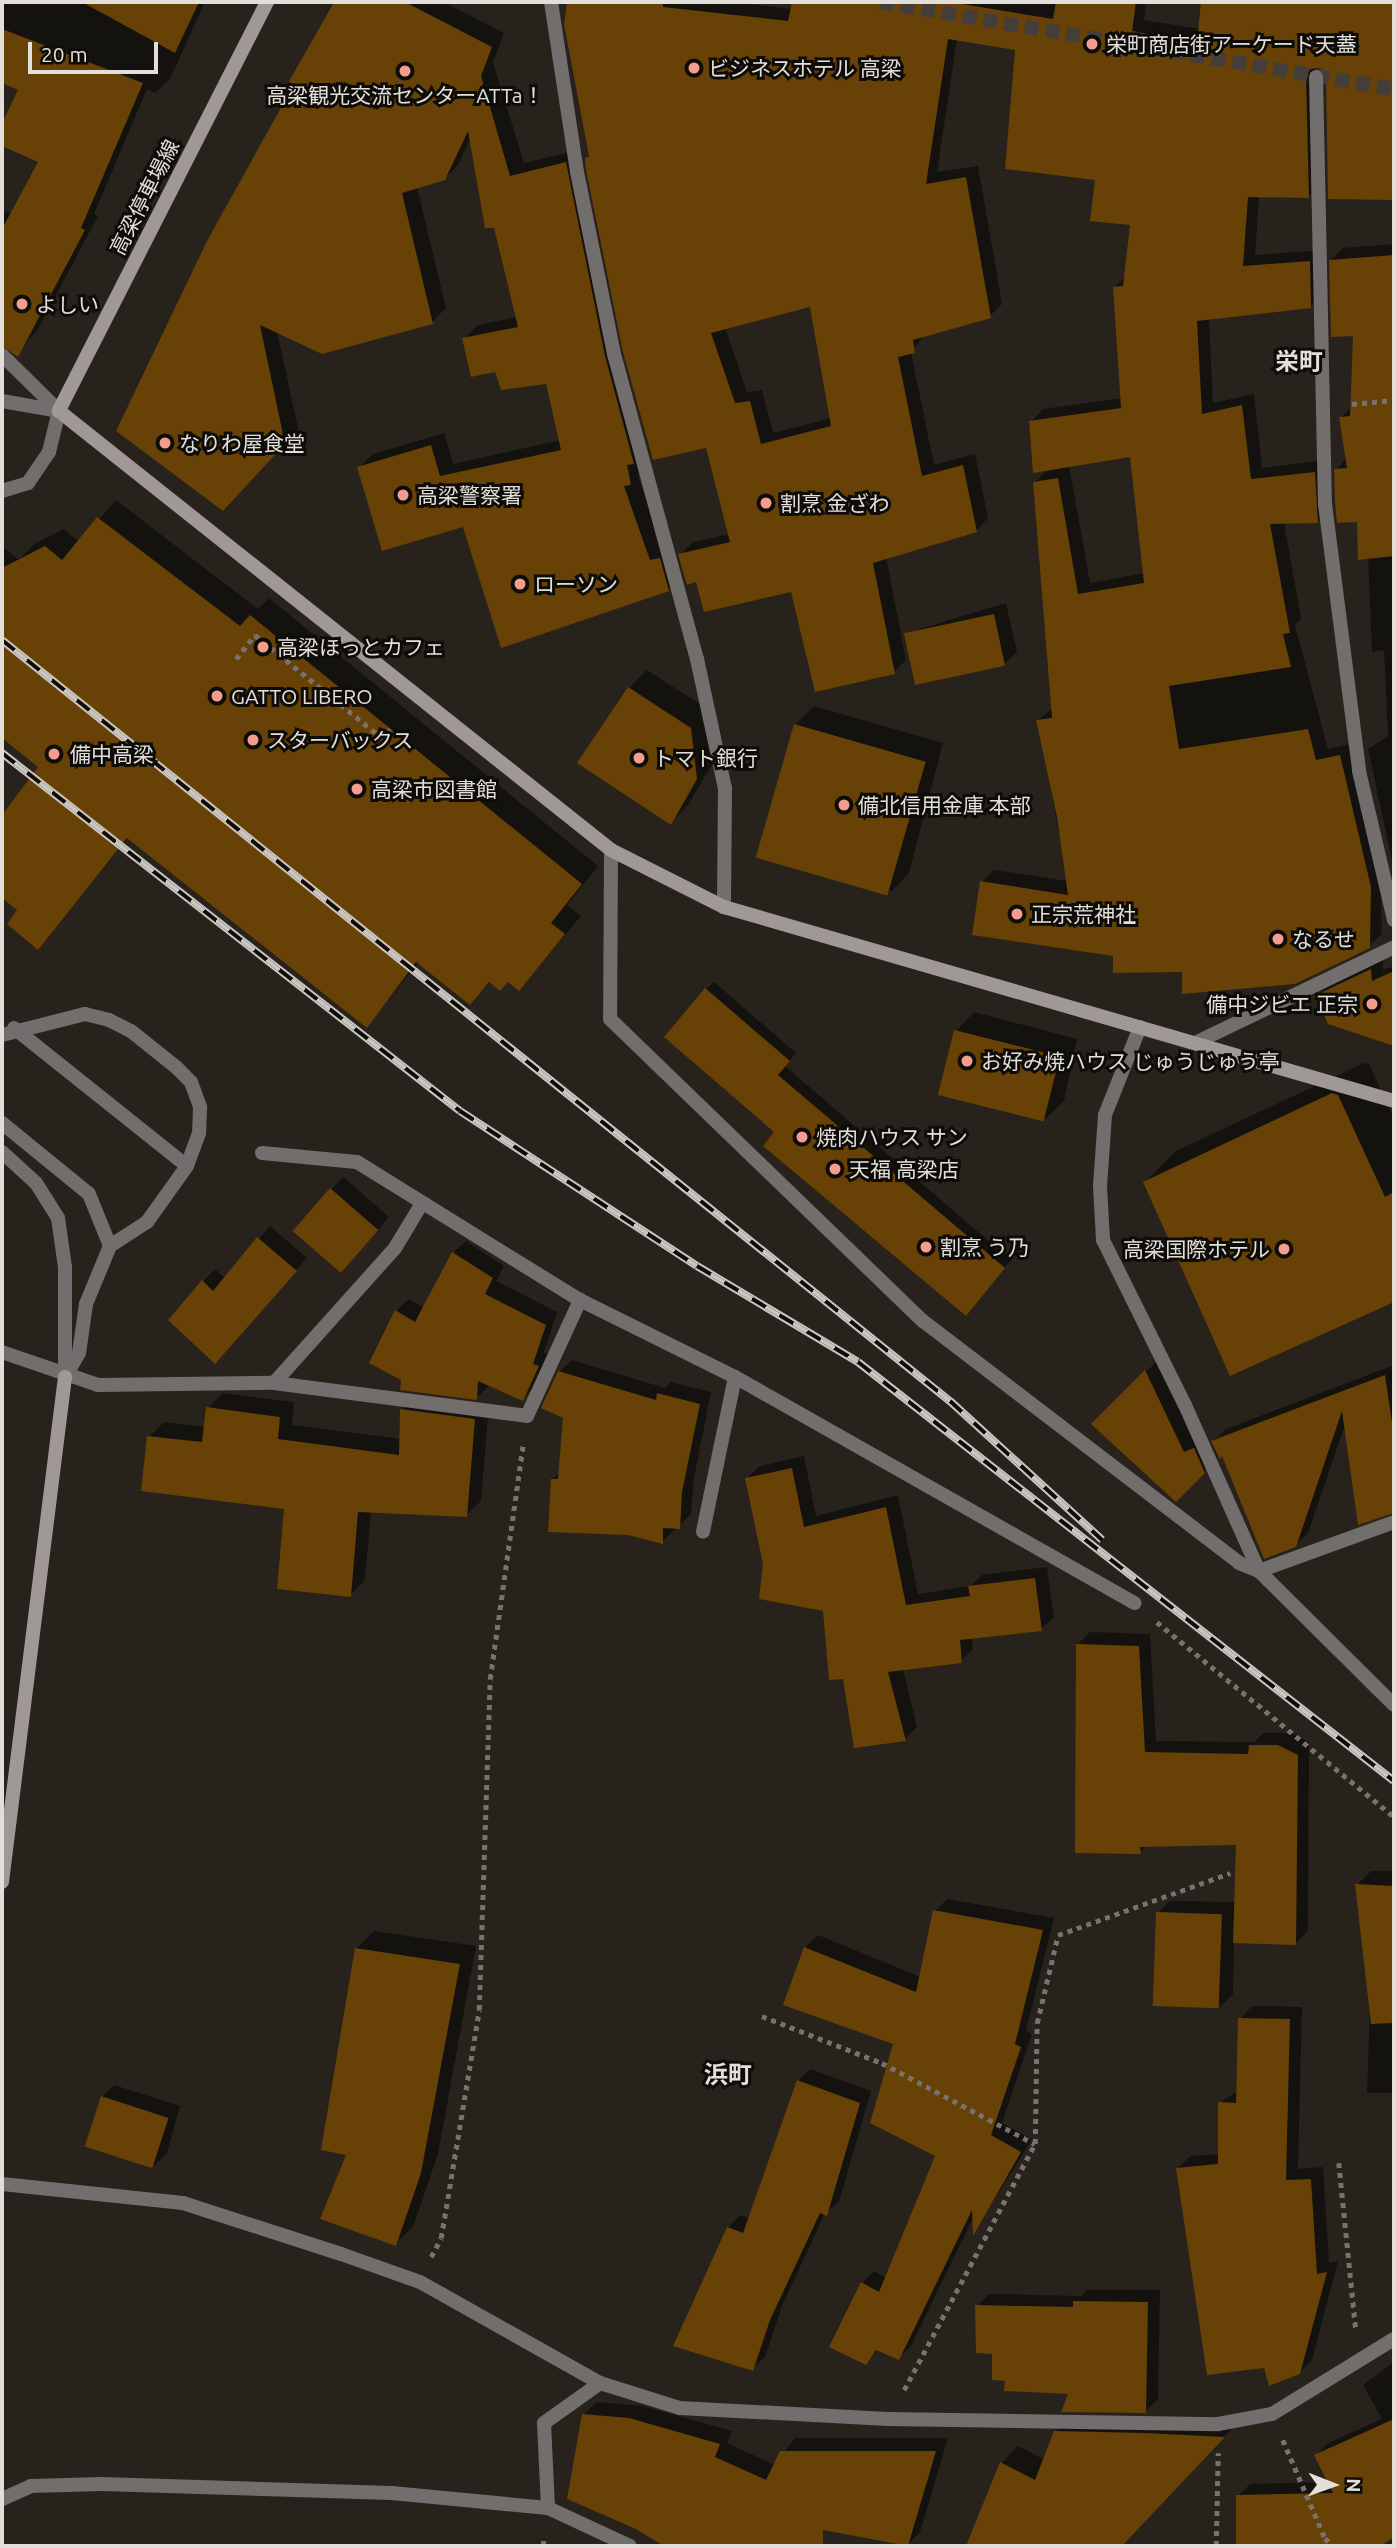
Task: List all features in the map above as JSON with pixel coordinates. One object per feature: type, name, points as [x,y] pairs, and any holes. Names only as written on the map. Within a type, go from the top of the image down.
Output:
[{"type":"street","name":"高梁停車場線","points":[[59,411],[267,2]]},
{"type":"street","points":[[551,2],[572,146],[614,354],[697,659],[725,788],[724,907]]},
{"type":"street","points":[[1316,77],[1320,407],[1325,504],[1359,772],[1394,920]]},
{"type":"street","points":[[2,355],[59,411],[611,850],[724,907],[1394,1101]]},
{"type":"street","points":[[2,401],[59,411]]},
{"type":"street","points":[[2,491],[28,484],[49,452],[59,411]]},
{"type":"street","points":[[611,850],[610,1019],[923,1321],[1238,1563],[1258,1571],[1394,1522]]},
{"type":"street","points":[[1197,1042],[1394,947]]},
{"type":"street","points":[[8,1031],[85,1014],[131,1031],[191,1082],[200,1107],[199,1133],[187,1166],[147,1222],[110,1246],[86,1304],[79,1353],[65,1377]]},
{"type":"street","points":[[1140,1027],[1105,1115],[1100,1186],[1103,1240],[1185,1405],[1258,1571],[1394,1705]]},
{"type":"street","points":[[8,1031],[187,1166]]},
{"type":"street","points":[[2,1124],[89,1194],[110,1246]]},
{"type":"street","points":[[2,1152],[36,1183],[58,1218],[65,1267],[65,1377],[2,1882]]},
{"type":"street","points":[[262,1153],[357,1161],[421,1205],[580,1300],[735,1377],[1134,1603]]},
{"type":"street","points":[[274,1383],[395,1248],[421,1205]]},
{"type":"street","points":[[2,1352],[65,1377],[98,1385],[274,1383],[527,1416],[580,1300]]},
{"type":"street","points":[[704,1532],[735,1377]]},
{"type":"street","points":[[2,2184],[183,2203],[420,2282],[600,2383],[680,2408],[888,2419],[1219,2424],[1272,2414],[1394,2339]]},
{"type":"street","points":[[548,2508],[544,2423],[600,2383]]},
{"type":"street","points":[[2,2499],[31,2486],[115,2484],[392,2493],[548,2508],[630,2546]]},
{"type":"path","points":[[1320,407],[1394,400]]},
{"type":"path","points":[[236,660],[255,635],[382,738],[390,729]]},
{"type":"path","points":[[420,2282],[440,2238],[479,2010],[490,1679],[527,1416]]},
{"type":"path","points":[[1134,1603],[1394,1817]]},
{"type":"path","points":[[888,2419],[1035,2144],[1037,2023],[1058,1935],[1230,1873]]},
{"type":"path","points":[[762,2016],[882,2063],[1035,2144]]},
{"type":"path","points":[[1339,2163],[1359,2362]]},
{"type":"path","points":[[1272,2414],[1325,2538],[1333,2546]]},
{"type":"path","points":[[1216,2546],[1219,2424]]},
{"type":"building","points":[[82,2],[199,2],[175,53]]},
{"type":"building","points":[[334,2],[405,2],[492,47],[481,76],[510,176],[566,162],[605,356],[634,464],[627,465],[631,485],[624,486],[650,560],[660,558],[669,591],[501,648],[463,527],[382,551],[357,467],[431,445],[440,476],[561,450],[546,384],[501,390],[495,372],[471,377],[462,338],[518,327],[494,228],[485,228],[468,131],[445,180],[402,193],[433,324],[322,354],[260,325],[285,444],[223,511],[116,431],[207,241],[283,104],[278,101]]},
{"type":"building","points":[[567,2],[663,2],[663,7],[788,21],[792,2],[950,2],[1053,19],[1056,2],[1136,2],[1132,31],[1197,42],[1201,2],[1394,2],[1394,200],[1328,199],[1326,77],[1320,68],[1310,69],[1306,77],[1309,198],[1248,197],[1243,266],[1310,261],[1311,308],[1197,321],[1202,414],[1242,405],[1251,479],[1315,472],[1318,523],[1270,524],[1290,633],[1283,634],[1291,667],[1169,686],[1179,749],[1308,729],[1316,760],[1340,755],[1371,887],[1370,948],[1295,984],[1182,994],[1182,972],[1113,973],[1113,956],[972,935],[980,881],[1068,895],[1057,817],[1036,720],[1052,718],[1033,482],[1058,478],[1078,594],[1144,583],[1130,457],[1033,473],[1029,421],[1121,408],[1113,287],[1123,286],[1130,225],[1090,221],[1095,180],[1005,169],[1015,50],[948,39],[926,184],[966,177],[991,318],[913,340],[915,353],[898,357],[922,476],[963,465],[977,532],[873,563],[895,674],[815,692],[791,592],[704,612],[696,582],[687,585],[678,554],[730,542],[706,448],[653,460],[623,352],[586,170],[585,158],[589,156],[564,24]],"holes":[[[810,307],[831,426],[761,444],[750,401],[735,403],[711,333]]]},
{"type":"building","points":[[2,29],[143,83],[81,228],[85,230],[18,357],[2,346],[2,229],[38,162],[2,146],[2,123],[18,90],[2,83]]},
{"type":"building","points":[[1394,255],[1394,556],[1358,560],[1357,522],[1337,523],[1335,503],[1334,469],[1347,468],[1339,417],[1350,416],[1353,336],[1331,337],[1329,260]]},
{"type":"building","points":[[97,517],[240,626],[250,615],[582,884],[551,923],[565,934],[519,991],[508,982],[500,991],[489,982],[470,1005],[416,962],[367,1028],[127,838],[38,950],[7,924],[17,910],[2,898],[2,815],[38,767],[2,738],[2,568],[45,546],[62,560]]},
{"type":"building","points":[[994,614],[1005,666],[915,685],[904,633]]},
{"type":"building","points":[[628,687],[691,728],[697,779],[671,825],[577,763]]},
{"type":"building","points":[[794,724],[926,762],[887,895],[756,858]]},
{"type":"building","points":[[1371,969],[1372,981],[1394,971],[1394,1046],[1328,1024],[1314,996]]},
{"type":"building","points":[[705,988],[790,1061],[778,1075],[1005,1268],[966,1316],[763,1146],[774,1132],[664,1037]]},
{"type":"building","points":[[954,1030],[1060,1056],[1044,1121],[938,1095]]},
{"type":"building","name":"高梁国際ホテル","points":[[1332,1093],[1338,1095],[1385,1197],[1394,1192],[1394,1302],[1230,1376],[1143,1182]]},
{"type":"building","points":[[330,1188],[378,1230],[341,1273],[293,1231]]},
{"type":"building","points":[[257,1237],[297,1271],[215,1364],[168,1320],[202,1280],[213,1291]]},
{"type":"building","points":[[452,1252],[493,1278],[485,1294],[546,1325],[533,1364],[539,1366],[523,1401],[478,1381],[477,1400],[400,1390],[401,1380],[369,1363],[395,1310],[415,1322]]},
{"type":"building","points":[[1145,1370],[1184,1452],[1194,1448],[1205,1473],[1176,1502],[1091,1424]]},
{"type":"building","points":[[558,1371],[656,1400],[657,1393],[700,1404],[682,1492],[680,1529],[663,1528],[663,1544],[628,1535],[548,1532],[551,1479],[558,1479],[563,1418],[541,1408]]},
{"type":"building","points":[[1385,1375],[1394,1436],[1394,1513],[1358,1525],[1342,1411],[1296,1547],[1264,1559],[1222,1456],[1220,1459],[1211,1441]]},
{"type":"building","points":[[206,1407],[280,1417],[278,1439],[399,1455],[400,1409],[475,1419],[467,1517],[358,1512],[351,1597],[277,1589],[284,1509],[141,1491],[147,1436],[202,1442]]},
{"type":"building","points":[[792,1468],[804,1527],[886,1507],[906,1605],[970,1596],[968,1586],[1035,1578],[1042,1631],[960,1640],[962,1663],[888,1672],[906,1741],[854,1748],[843,1679],[829,1680],[823,1611],[759,1599],[763,1564],[745,1478]]},
{"type":"building","points":[[1076,1644],[1139,1646],[1145,1752],[1248,1754],[1249,1745],[1278,1745],[1298,1755],[1296,1945],[1233,1943],[1236,1845],[1140,1847],[1141,1854],[1075,1853]]},
{"type":"building","points":[[1355,1884],[1394,1886],[1394,2023],[1371,2024]]},
{"type":"building","points":[[933,1910],[1043,1930],[1015,2044],[1021,2047],[991,2135],[1021,2152],[973,2236],[972,2210],[899,2360],[876,2350],[866,2365],[829,2347],[861,2282],[879,2292],[935,2156],[870,2123],[893,2044],[783,2005],[804,1947],[916,1992]]},
{"type":"building","points":[[1156,1912],[1222,1914],[1219,2008],[1153,2006]]},
{"type":"building","points":[[355,1948],[460,1964],[421,2173],[396,2246],[320,2219],[346,2155],[321,2150]]},
{"type":"building","points":[[1238,2018],[1290,2019],[1286,2180],[1311,2179],[1317,2274],[1327,2272],[1300,2374],[1269,2386],[1264,2368],[1207,2375],[1176,2168],[1218,2164],[1218,2102],[1236,2103]]},
{"type":"building","points":[[797,2080],[860,2103],[827,2216],[820,2213],[770,2320],[753,2371],[673,2346],[727,2227],[743,2233]]},
{"type":"building","points":[[101,2096],[169,2118],[152,2168],[85,2146]]},
{"type":"building","points":[[1073,2301],[1148,2302],[1146,2413],[1061,2412],[1068,2394],[1004,2391],[1005,2381],[992,2380],[992,2354],[976,2353],[975,2305],[1073,2307]]},
{"type":"building","points":[[582,2414],[629,2418],[720,2444],[715,2457],[766,2480],[780,2451],[936,2451],[908,2546],[823,2530],[823,2546],[664,2546],[636,2529],[567,2499]]},
{"type":"building","points":[[1394,2419],[1394,2537],[1381,2546],[1236,2546],[1236,2495],[1333,2493],[1314,2455]]},
{"type":"building","points":[[1054,2431],[1225,2437],[1122,2546],[966,2546],[1000,2462],[1035,2480]]},
{"type":"tunnel","points":[[880,2],[1394,89]]},
{"type":"railway","points":[[2,640],[950,1401],[1102,1540]]},
{"type":"railway","points":[[2,753],[460,1111],[697,1266],[858,1362],[1394,1781]]},
{"type":"place","name":"栄町商店街アーケード天蓋","points":[[1092,44]]},
{"type":"place","name":"ビジネスホテル 高梁","points":[[694,68]]},
{"type":"place","name":"高梁観光交流センターATTa！","points":[[405,71]]},
{"type":"place","name":"よしい","points":[[22,304]]},
{"type":"place","name":"なりわ屋食堂","points":[[165,443]]},
{"type":"place","name":"高梁警察署","points":[[403,495]]},
{"type":"place","name":"割烹 金ざわ","points":[[766,503]]},
{"type":"place","name":"ローソン","points":[[520,584]]},
{"type":"place","name":"高梁ほっとカフェ","points":[[263,647]]},
{"type":"place","name":"GATTO LIBERO","points":[[217,696]]},
{"type":"place","name":"スターバックス","points":[[253,740]]},
{"type":"place","name":"備中高梁","points":[[54,754]]},
{"type":"place","name":"トマト銀行","points":[[639,758]]},
{"type":"place","name":"高梁市図書館","points":[[357,789]]},
{"type":"place","name":"備北信用金庫 本部","points":[[844,805]]},
{"type":"place","name":"正宗荒神社","points":[[1017,914]]},
{"type":"place","name":"なるせ","points":[[1278,939]]},
{"type":"place","name":"備中ジビエ 正宗","points":[[1372,1004]]},
{"type":"place","name":"お好み焼ハウス じゅうじゅう亭","points":[[967,1061]]},
{"type":"place","name":"焼肉ハウス サン","points":[[802,1137]]},
{"type":"place","name":"天福 高梁店","points":[[835,1169]]},
{"type":"place","name":"割烹 う乃","points":[[926,1247]]},
{"type":"place","name":"高梁国際ホテル","points":[[1284,1249]]},
{"type":"district","name":"栄町","points":[[1299,362]]},
{"type":"district","name":"浜町","points":[[728,2075]]}]
